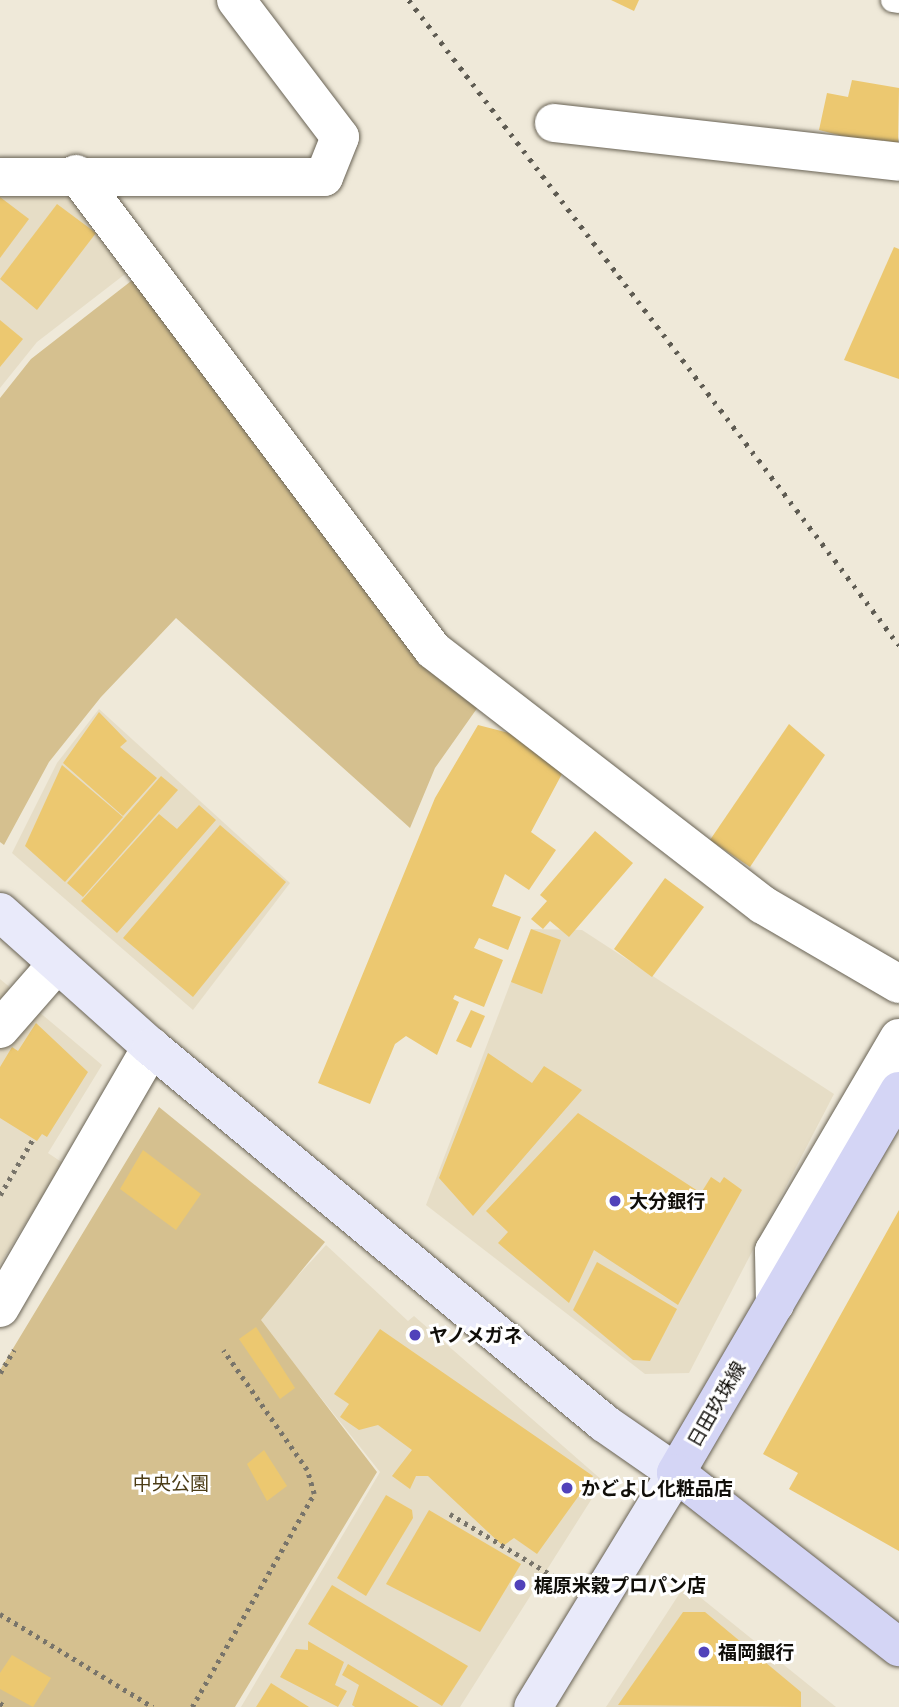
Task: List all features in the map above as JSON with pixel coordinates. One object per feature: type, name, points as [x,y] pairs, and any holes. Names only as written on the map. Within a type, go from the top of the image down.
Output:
[{"type":"main road","name":"日田玖珠線","points":[[676,1473],[899,1091]]},
{"type":"main road","points":[[676,1473],[899,1647]]},
{"type":"street","points":[[0,177],[76,174],[324,177],[340,137],[236,0]]},
{"type":"street","points":[[554,123],[899,162]]},
{"type":"street","points":[[76,174],[433,650],[763,905],[899,984]]},
{"type":"street","points":[[0,912],[151,1047],[604,1423],[676,1473],[533,1707]]},
{"type":"street","points":[[0,1029],[57,964]]},
{"type":"street","points":[[775,1304],[774,1251],[899,1038]]},
{"type":"street","points":[[0,1308],[151,1047]]},
{"type":"lane","points":[[893,0],[899,1]]},
{"type":"path","points":[[0,1195],[33,1139]]},
{"type":"path","points":[[192,1707],[314,1494],[307,1470],[223,1350]]},
{"type":"path","points":[[450,1514],[559,1579]]},
{"type":"path","points":[[0,1614],[153,1707]]},
{"type":"path","points":[[0,1703],[6,1707]]},
{"type":"shaded area","points":[[0,185],[67,187],[133,268],[37,342],[0,388]]},
{"type":"shaded area","points":[[99,709],[290,883],[193,1010],[12,853],[57,763]]},
{"type":"shaded area","points":[[531,929],[582,930],[834,1094],[689,1373],[645,1374],[426,1205]]},
{"type":"shaded area","points":[[0,979],[102,1065],[48,1153],[63,1163],[0,1264]]},
{"type":"shaded area","points":[[326,1245],[408,1321],[414,1316],[603,1481],[460,1707],[241,1707],[380,1472],[258,1319]]},
{"type":"shaded area","name":"福岡銀行","points":[[685,1585],[836,1707],[606,1707]]},
{"type":"green space","points":[[135,278],[478,707],[435,768],[410,828],[176,618],[101,697],[49,762],[4,845],[0,842],[0,398],[31,359]]},
{"type":"green space","name":"中央公園","points":[[159,1107],[325,1242],[261,1320],[377,1472],[235,1707],[0,1707],[0,1370]]},
{"type":"building","points":[[611,0],[639,0],[634,11]]},
{"type":"building","points":[[852,80],[899,88],[898,144],[883,140],[882,146],[819,130],[827,93],[848,97]]},
{"type":"building","points":[[0,197],[29,219],[0,258]]},
{"type":"building","points":[[57,204],[96,233],[37,310],[0,279]]},
{"type":"building","points":[[894,247],[899,249],[899,379],[844,360]]},
{"type":"building","points":[[0,320],[23,339],[0,367]]},
{"type":"building","points":[[99,712],[127,741],[120,747],[157,778],[123,816],[63,763]]},
{"type":"building","points":[[789,724],[825,755],[750,867],[710,840]]},
{"type":"building","points":[[478,725],[528,738],[563,772],[531,832],[556,850],[529,890],[505,874],[492,906],[521,917],[508,950],[479,938],[474,948],[503,960],[484,1007],[455,995],[453,999],[459,1002],[437,1055],[406,1036],[395,1044],[370,1104],[318,1083],[435,798]]},
{"type":"building","points":[[62,765],[123,817],[65,882],[25,846]]},
{"type":"building","points":[[161,776],[178,790],[83,897],[67,883]]},
{"type":"building","points":[[199,805],[216,820],[117,933],[81,901],[159,814],[177,829]]},
{"type":"building","points":[[220,825],[286,882],[193,997],[123,938]]},
{"type":"building","points":[[595,831],[633,863],[569,937],[550,921],[543,929],[531,919],[547,901],[540,895]]},
{"type":"building","points":[[665,878],[704,907],[652,977],[614,949]]},
{"type":"building","points":[[531,929],[561,940],[542,994],[511,982]]},
{"type":"building","points":[[471,1010],[485,1016],[471,1048],[456,1041]]},
{"type":"building","points":[[36,1023],[88,1072],[47,1137],[42,1134],[37,1141],[0,1118],[0,1067],[12,1047],[18,1051]]},
{"type":"building","points":[[488,1053],[532,1083],[544,1066],[582,1090],[473,1216],[439,1178]]},
{"type":"building","name":"大分銀行","points":[[578,1113],[701,1193],[711,1177],[720,1183],[724,1177],[742,1190],[678,1305],[594,1250],[569,1303],[498,1243],[508,1232],[486,1211]]},
{"type":"building","points":[[143,1150],[201,1194],[176,1230],[120,1189]]},
{"type":"building","points":[[899,1210],[899,1551],[789,1489],[798,1473],[763,1454]]},
{"type":"building","points":[[597,1262],[677,1309],[650,1361],[633,1360],[573,1310]]},
{"type":"building","points":[[256,1327],[295,1388],[280,1399],[239,1339]]},
{"type":"building","points":[[380,1329],[593,1476],[537,1554],[514,1538],[503,1546],[428,1476],[416,1476],[410,1489],[392,1476],[412,1450],[378,1425],[359,1430],[340,1417],[349,1404],[334,1394]]},
{"type":"building","points":[[264,1450],[287,1486],[267,1501],[247,1464]]},
{"type":"building","points":[[386,1495],[412,1510],[413,1518],[366,1596],[337,1578]]},
{"type":"building","points":[[429,1510],[521,1564],[480,1632],[386,1584]]},
{"type":"building","points":[[332,1585],[468,1666],[442,1706],[308,1624]]},
{"type":"building","name":"福岡銀行","points":[[683,1612],[705,1612],[801,1692],[801,1707],[618,1705]]},
{"type":"building","points":[[308,1641],[344,1662],[335,1685],[347,1691],[338,1707],[280,1677],[296,1649],[308,1650]]},
{"type":"building","points":[[12,1655],[51,1678],[33,1707],[0,1689],[0,1673]]},
{"type":"building","points":[[348,1664],[419,1707],[355,1707],[352,1705],[359,1685],[342,1675]]},
{"type":"building","points":[[271,1683],[309,1707],[256,1707]]},
{"type":"railway","points":[[409,0],[899,645]]},
{"type":"place","name":"大分銀行","points":[[615,1201]]},
{"type":"place","name":"ヤノメガネ","points":[[415,1335]]},
{"type":"place","name":"かどよし化粧品店","points":[[567,1488]]},
{"type":"place","name":"梶原米穀プロパン店","points":[[520,1585]]},
{"type":"place","name":"福岡銀行","points":[[704,1652]]}]
